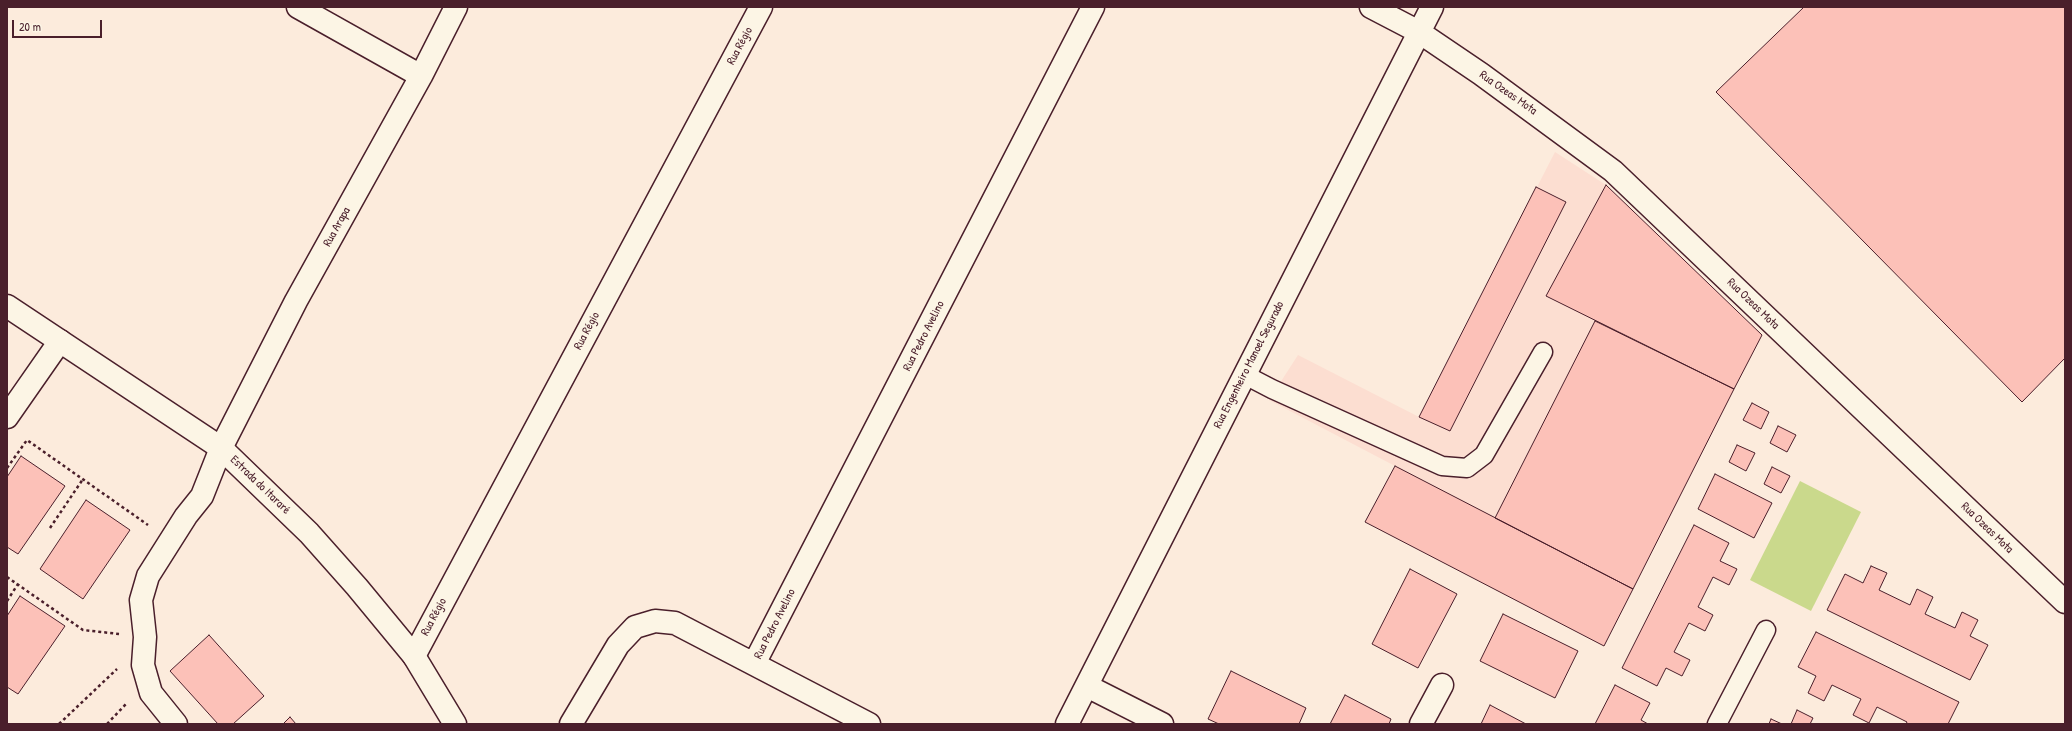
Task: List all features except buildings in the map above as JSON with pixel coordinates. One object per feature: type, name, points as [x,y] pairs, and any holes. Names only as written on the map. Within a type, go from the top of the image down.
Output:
[{"type":"street","points":[[298,7],[421,76]]},
{"type":"street","name":"Rua Arapa","points":[[176,724],[155,698],[148,683],[143,665],[145,640],[140,600],[143,588],[148,576],[170,540],[202,496],[221,448],[296,301],[421,76],[456,7]]},
{"type":"street","name":"Rua Régio","points":[[414,656],[761,7]]},
{"type":"street","name":"Rua Pedro Avelino","points":[[754,664],[1094,7]]},
{"type":"street","name":"Rua Ozeas Mota","points":[[1371,7],[1419,32],[1550,123],[1614,171],[2064,601]]},
{"type":"street","name":"Rua Engenheiro Manoel Segurado","points":[[1067,724],[1432,7]]},
{"type":"street","name":"Estrada do Itararé","points":[[7,306],[221,448],[309,533],[414,656],[455,724]]},
{"type":"street","points":[[7,417],[60,341]]},
{"type":"street","points":[[571,724],[618,645],[635,627],[655,621],[675,623],[869,724]]},
{"type":"street","points":[[1421,724],[1442,685]]},
{"type":"street","points":[[1086,686],[1162,724]]},
{"type":"lane","points":[[1245,375],[1272,389],[1442,466],[1467,468],[1484,455],[1543,352]]},
{"type":"lane","points":[[1717,724],[1766,630]]},
{"type":"path","points":[[7,468],[27,440],[170,540]]},
{"type":"path","points":[[50,528],[83,479]]},
{"type":"path","points":[[7,576],[83,630],[145,640]]},
{"type":"path","points":[[7,601],[18,584]]},
{"type":"path","points":[[59,724],[145,640]]},
{"type":"shaded area","points":[[1555,152],[1606,185],[1762,335],[1604,646],[1395,466],[1269,400],[1298,355],[1419,417]]},
{"type":"green space","points":[[1800,481],[1861,512],[1811,611],[1750,580]]}]
